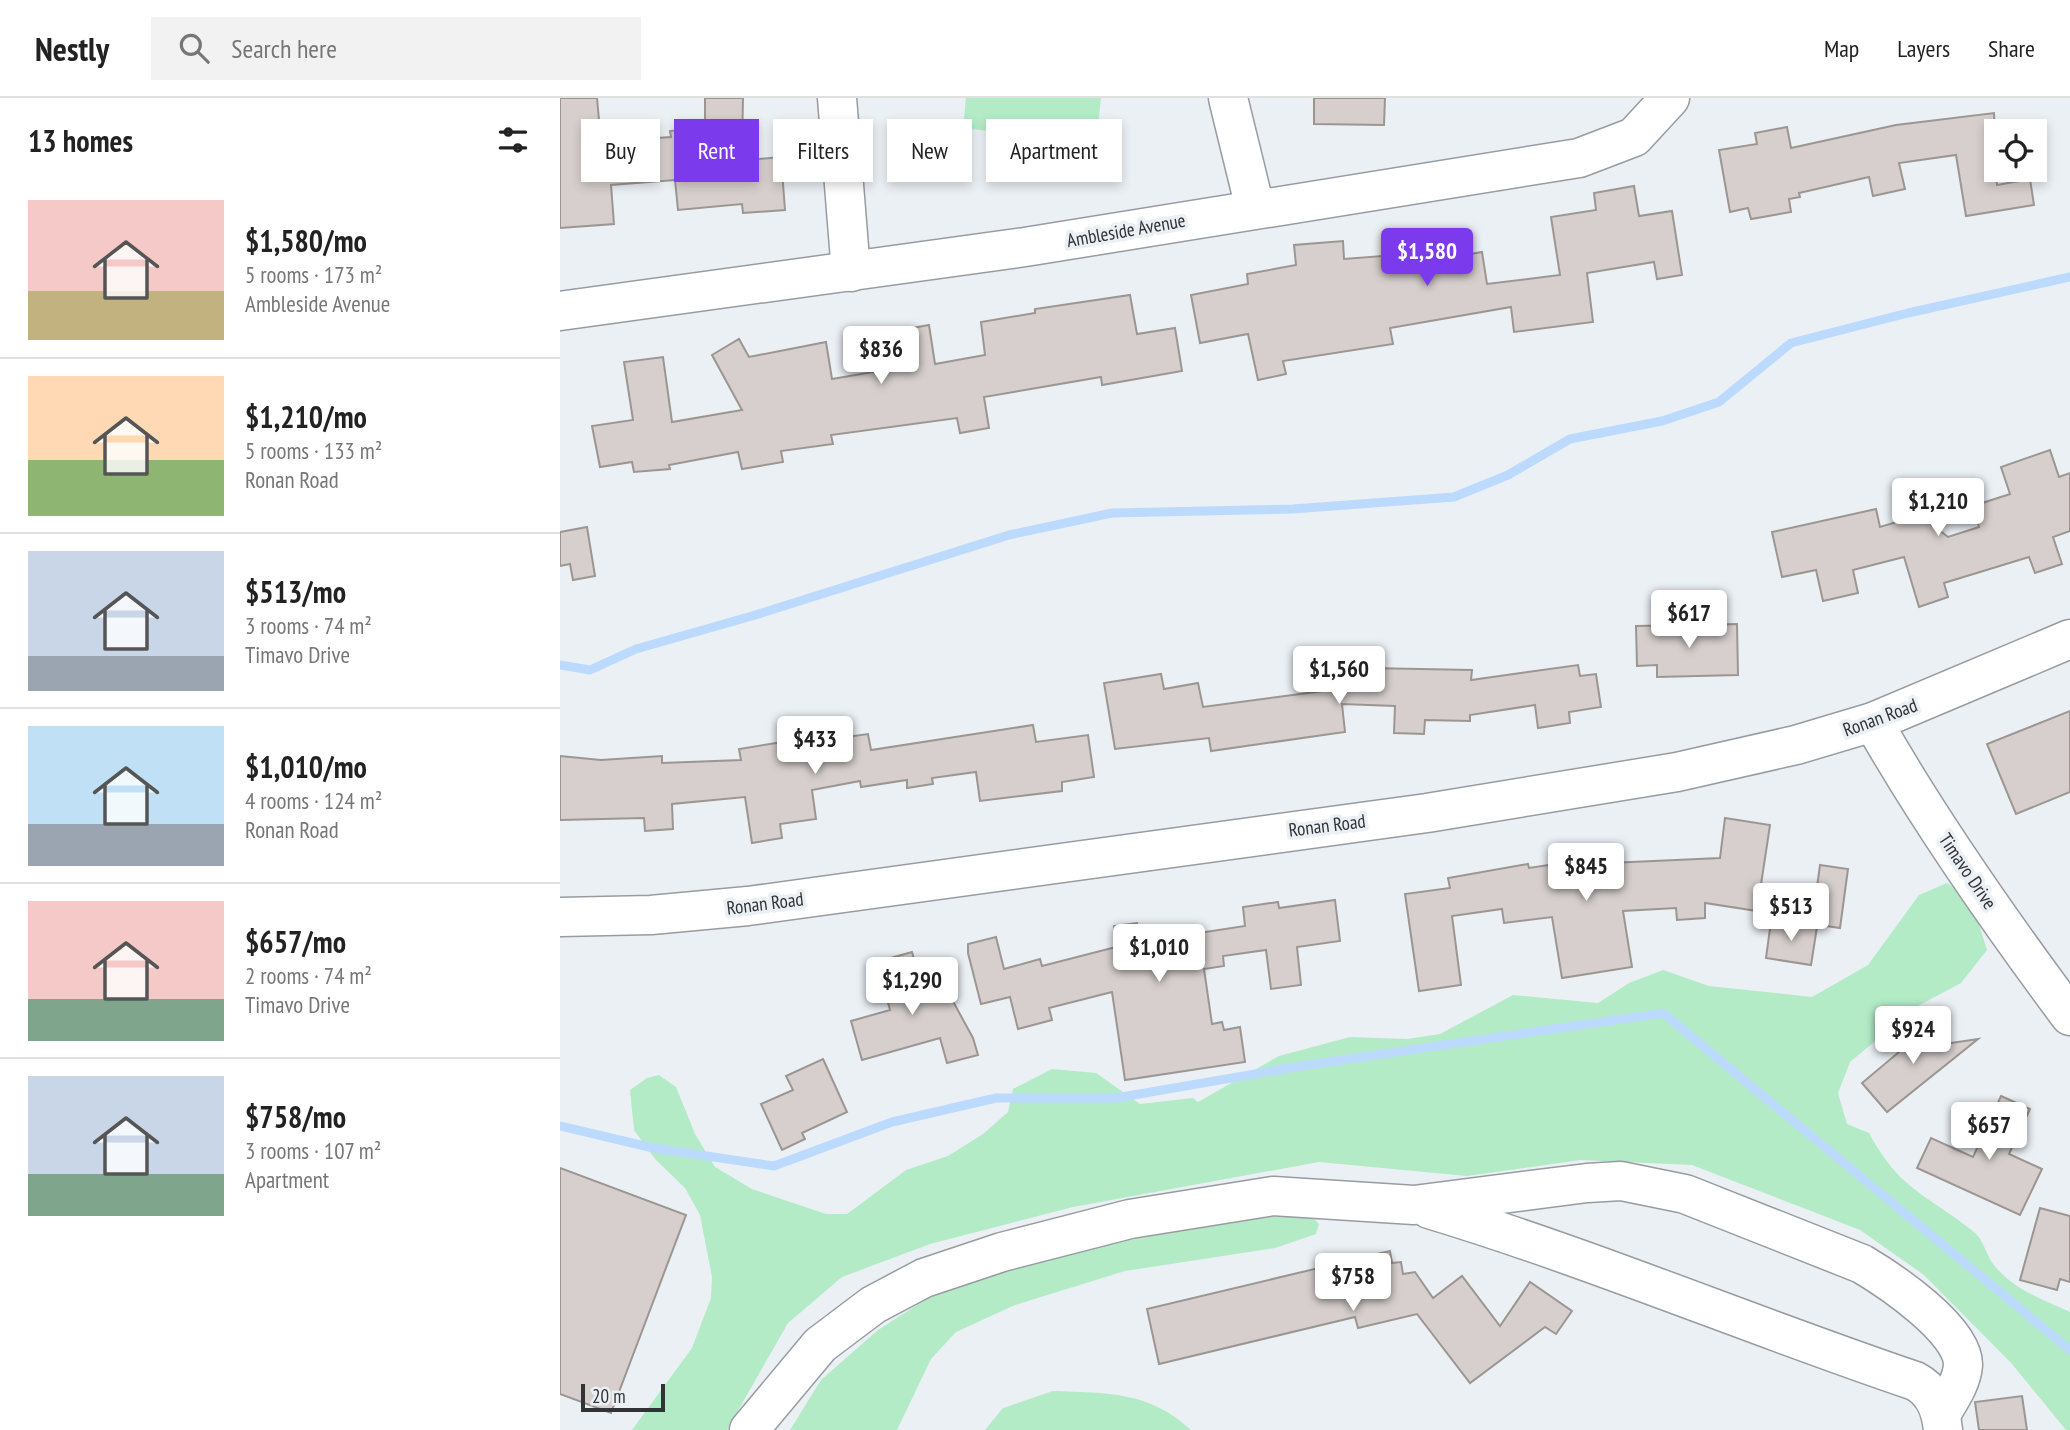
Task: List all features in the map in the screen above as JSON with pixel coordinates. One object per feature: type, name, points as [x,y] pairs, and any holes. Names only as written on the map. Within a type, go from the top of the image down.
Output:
[{"type":"street","points":[[837,98],[851,272]]},
{"type":"street","points":[[1228,98],[1255,208]]},
{"type":"street","name":"Ambleside Avenue","points":[[560,312],[1025,247],[1579,158],[1634,138],[1670,98]]},
{"type":"street","name":"Ronan Road","points":[[560,918],[651,915],[748,906],[1427,813],[1676,772],[1796,745],[1873,722],[2070,639]]},
{"type":"street","name":"Timavo Drive","points":[[1873,722],[1903,775],[1953,850],[2070,1016]]},
{"type":"street","points":[[749,1430],[820,1345],[873,1306],[924,1278],[1002,1252],[1130,1219],[1273,1196],[1414,1205],[1604,1182],[1646,1184],[1685,1194],[1862,1264],[1900,1289],[1942,1327],[1961,1354],[1963,1362],[1958,1384],[1942,1422]]},
{"type":"street","points":[[1414,1205],[1548,1246],[1787,1337],[1915,1381],[1931,1392],[1942,1422]]},
{"type":"green space","points":[[966,98],[1101,98],[1099,119],[986,119],[986,131],[972,129],[972,119],[964,119]]},
{"type":"green space","points":[[1947,883],[1969,904],[1978,921],[1987,950],[1961,983],[1916,1007],[1850,1062],[1838,1093],[1847,1124],[1869,1133],[1880,1152],[1903,1180],[1977,1235],[2001,1273],[2028,1292],[2070,1312],[2070,1430],[2066,1430],[2012,1364],[1924,1275],[1860,1230],[1692,1165],[1581,1160],[1467,1176],[1319,1162],[1073,1207],[930,1244],[842,1277],[788,1323],[727,1430],[632,1430],[692,1348],[711,1298],[712,1277],[700,1215],[685,1188],[656,1160],[634,1130],[630,1090],[647,1078],[659,1075],[676,1087],[695,1134],[715,1167],[752,1189],[826,1214],[847,1214],[906,1170],[948,1156],[983,1134],[1008,1112],[1013,1089],[1052,1069],[1096,1073],[1140,1104],[1193,1098],[1198,1102],[1279,1056],[1350,1037],[1407,1039],[1440,1034],[1513,995],[1598,1003],[1629,983],[1663,970],[1709,986],[1812,997],[1868,965],[1919,895]]},
{"type":"green space","points":[[1260,1215],[1312,1217],[1319,1224],[1316,1234],[1275,1248],[1125,1271],[1015,1305],[956,1332],[931,1359],[897,1430],[790,1430],[821,1380],[878,1330],[939,1291],[1012,1263]]},
{"type":"green space","points":[[1053,1391],[1109,1394],[1143,1401],[1175,1417],[1191,1430],[985,1430],[1003,1408]]},
{"type":"building","points":[[560,98],[597,98],[599,119],[581,119],[581,182],[649,182],[611,185],[614,224],[560,228]]},
{"type":"building","points":[[705,98],[743,98],[743,119],[705,119]]},
{"type":"building","points":[[1314,98],[1385,98],[1384,125],[1314,124]]},
{"type":"building","points":[[1994,113],[1994,119],[1984,119],[1984,182],[1997,182],[1997,185],[2030,182],[2034,205],[1966,216],[1956,155],[1899,163],[1905,189],[1873,196],[1869,177],[1799,193],[1800,197],[1789,199],[1791,212],[1751,219],[1748,208],[1730,212],[1719,150],[1757,144],[1755,133],[1787,127],[1791,148],[1896,125]]},
{"type":"building","points":[[670,131],[674,131],[674,180],[660,181],[660,138],[671,137]]},
{"type":"building","points":[[773,158],[773,182],[783,182],[785,210],[743,213],[742,204],[678,210],[675,182],[759,182],[759,159]]},
{"type":"building","points":[[1634,186],[1639,216],[1672,211],[1682,275],[1657,279],[1654,262],[1587,273],[1593,322],[1514,332],[1511,307],[1390,328],[1393,344],[1283,361],[1286,374],[1258,380],[1248,334],[1200,343],[1191,295],[1248,284],[1247,274],[1296,265],[1294,245],[1343,241],[1344,259],[1382,256],[1382,259],[1435,250],[1437,260],[1482,252],[1487,284],[1560,275],[1551,217],[1596,210],[1594,193]]},
{"type":"building","points":[[1130,295],[1137,334],[1175,328],[1182,371],[1102,385],[1101,377],[984,397],[989,428],[960,433],[957,418],[831,435],[833,444],[781,451],[783,462],[742,469],[738,452],[669,465],[670,469],[634,472],[632,462],[600,467],[592,426],[633,420],[624,362],[663,357],[672,422],[742,410],[712,355],[739,339],[749,357],[826,342],[832,379],[896,368],[890,332],[929,325],[935,364],[985,355],[981,322],[1035,313],[1035,309]]},
{"type":"building","points":[[2050,450],[2059,477],[2070,473],[2070,531],[2053,537],[2062,564],[2035,573],[2029,557],[1944,583],[1948,597],[1919,607],[1904,557],[1853,570],[1858,593],[1823,601],[1816,570],[1782,577],[1772,532],[1876,509],[1880,527],[1920,515],[1948,537],[1979,527],[1973,506],[2010,494],[2001,467]]},
{"type":"building","points":[[587,527],[595,576],[573,580],[570,564],[560,566],[560,532]]},
{"type":"building","points":[[1737,624],[1738,675],[1657,677],[1657,665],[1637,666],[1636,626]]},
{"type":"building","points":[[1578,665],[1580,676],[1596,674],[1601,707],[1569,712],[1570,723],[1538,728],[1535,705],[1470,715],[1470,721],[1425,720],[1424,734],[1394,733],[1395,706],[1342,704],[1345,732],[1211,751],[1209,738],[1115,749],[1104,683],[1161,674],[1164,689],[1198,683],[1203,707],[1368,685],[1368,668],[1472,670],[1471,680]]},
{"type":"building","points":[[2070,711],[2070,792],[2016,814],[1987,744]]},
{"type":"building","points":[[1033,725],[1036,742],[1088,735],[1094,777],[1062,782],[1062,791],[980,801],[976,772],[932,778],[933,784],[907,788],[907,780],[861,787],[860,781],[812,790],[816,819],[780,824],[782,838],[752,843],[745,797],[672,804],[673,829],[645,831],[644,818],[560,820],[560,756],[601,760],[662,756],[662,763],[741,760],[739,749],[802,739],[803,743],[868,734],[871,750]]},
{"type":"building","points":[[1725,818],[1770,825],[1757,911],[1705,903],[1705,918],[1677,920],[1676,908],[1623,911],[1632,967],[1562,978],[1552,917],[1504,923],[1502,909],[1452,916],[1461,985],[1419,991],[1405,894],[1450,888],[1448,878],[1528,864],[1529,868],[1576,861],[1577,868],[1609,863],[1720,858]]},
{"type":"building","points":[[1820,865],[1848,869],[1840,928],[1812,924]]},
{"type":"building","points":[[1335,900],[1340,941],[1297,947],[1301,985],[1271,989],[1266,950],[1223,956],[1224,966],[1204,969],[1212,1024],[1222,1022],[1224,1030],[1240,1027],[1245,1062],[1125,1080],[1112,992],[1049,1008],[1052,1020],[1018,1029],[1010,997],[981,1004],[968,953],[968,944],[996,937],[1004,969],[1040,959],[1042,966],[1116,947],[1114,926],[1137,923],[1140,942],[1245,926],[1243,907],[1278,902],[1279,908]]},
{"type":"building","points":[[1771,921],[1817,927],[1811,965],[1766,958]]},
{"type":"building","points":[[912,952],[926,1001],[949,994],[973,1038],[978,1055],[947,1063],[940,1038],[862,1060],[851,1021],[890,1010],[881,977],[885,976],[880,961]]},
{"type":"building","points":[[1941,1026],[1944,1044],[1978,1039],[1887,1112],[1862,1083],[1905,1047],[1912,1031]]},
{"type":"building","points":[[823,1059],[847,1112],[802,1133],[805,1139],[782,1150],[761,1104],[793,1090],[786,1076]]},
{"type":"building","points":[[2001,1096],[2030,1109],[2009,1154],[2042,1169],[2020,1215],[1917,1168],[1931,1138],[1973,1157]]},
{"type":"building","points":[[560,1168],[686,1215],[611,1413],[560,1394]]},
{"type":"building","points":[[2040,1208],[2070,1216],[2070,1282],[2060,1279],[2057,1290],[2020,1280]]},
{"type":"building","points":[[1390,1251],[1392,1263],[1401,1262],[1403,1274],[1415,1272],[1433,1298],[1462,1276],[1500,1326],[1530,1282],[1572,1311],[1556,1334],[1545,1327],[1470,1383],[1417,1314],[1358,1328],[1355,1317],[1159,1364],[1147,1309]]},
{"type":"building","points":[[2022,1396],[2027,1430],[1979,1430],[1975,1402]]},
{"type":"waterway","points":[[560,665],[590,670],[636,649],[752,616],[1009,535],[1112,513],[1293,509],[1454,497],[1508,475],[1570,439],[1662,421],[1719,402],[1791,343],[1908,313],[2070,277]]},
{"type":"waterway","points":[[560,1126],[653,1148],[774,1166],[892,1122],[996,1098],[1116,1098],[1307,1065],[1663,1013],[2070,1350]]}]
